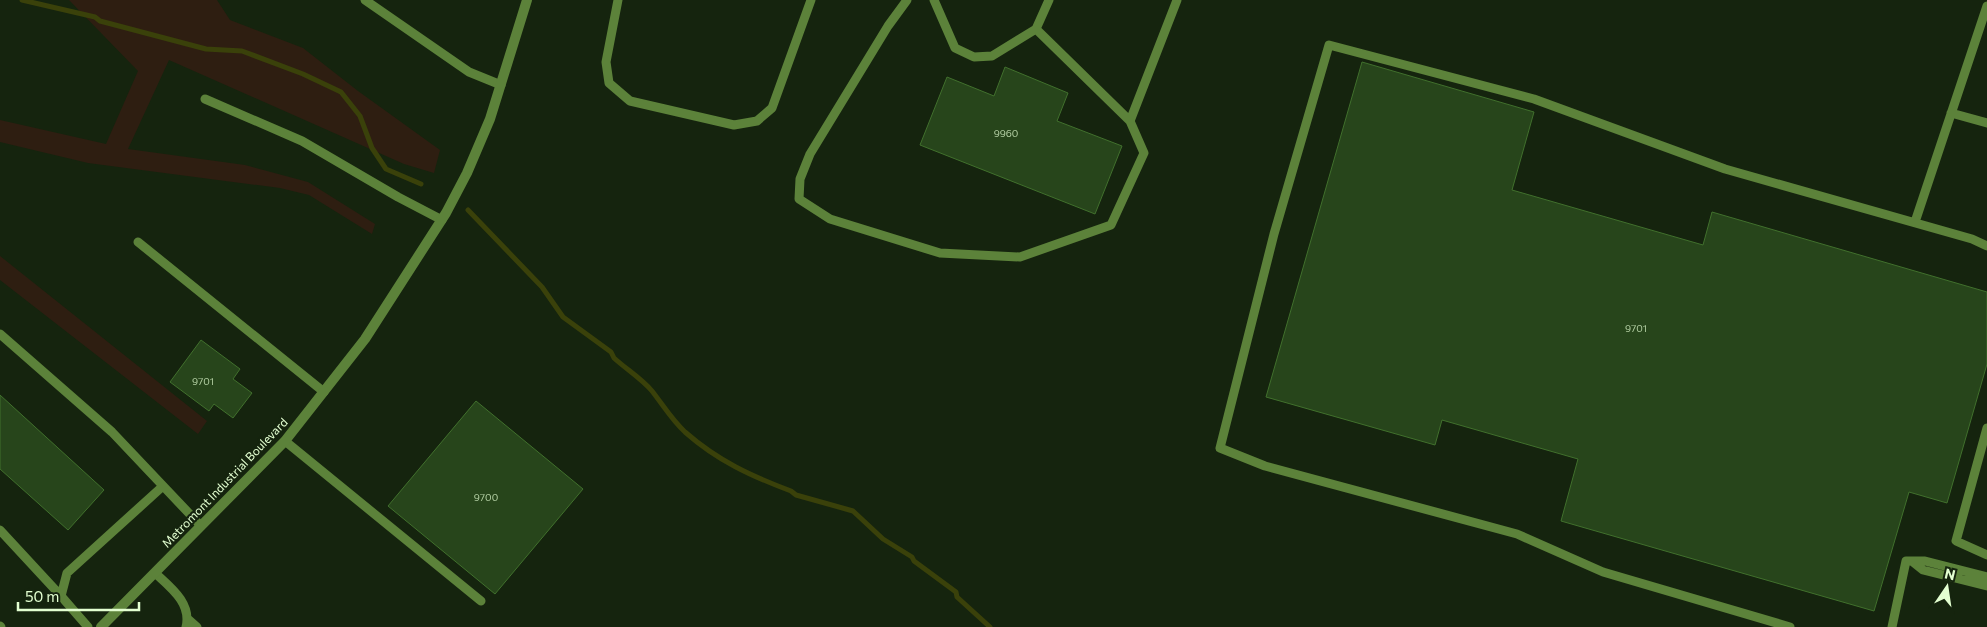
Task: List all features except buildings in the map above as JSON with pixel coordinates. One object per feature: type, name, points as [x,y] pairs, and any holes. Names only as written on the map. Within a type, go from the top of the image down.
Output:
[{"type":"street","name":"Metromont Industrial Boulevard","points":[[101,627],[285,441],[365,339],[442,220],[483,139],[527,0]]},
{"type":"lane","points":[[365,0],[469,72],[501,85]]},
{"type":"lane","points":[[618,0],[606,62],[609,83],[630,101],[734,125],[757,121],[772,108],[811,0]]},
{"type":"lane","points":[[907,0],[888,26],[810,154],[800,179],[799,199],[830,219],[940,253],[1020,257],[1111,226],[1144,153],[1130,121],[1036,29]]},
{"type":"lane","points":[[934,0],[956,48],[974,57],[992,56],[1036,29],[1049,0]]},
{"type":"lane","points":[[1130,121],[1177,0]]},
{"type":"lane","points":[[1915,222],[1987,6]]},
{"type":"lane","points":[[1790,627],[1602,572],[1517,534],[1265,466],[1220,448],[1274,234],[1328,45],[1534,99],[1725,168],[1915,222],[1972,239],[1987,246]]},
{"type":"lane","points":[[205,99],[302,141],[398,197],[442,220]]},
{"type":"lane","points":[[1951,113],[1987,123]]},
{"type":"lane","points":[[138,242],[324,392]]},
{"type":"lane","points":[[0,334],[112,432],[201,526]]},
{"type":"lane","points":[[1987,428],[1956,541],[1987,555]]},
{"type":"lane","points":[[285,441],[481,601]]},
{"type":"lane","points":[[61,596],[67,573],[163,486]]},
{"type":"lane","points":[[0,530],[88,627]]},
{"type":"lane","points":[[1892,627],[1906,561],[1925,561],[1987,577]]},
{"type":"lane","points":[[1913,562],[1923,570],[1987,586]]},
{"type":"lane","points":[[155,573],[181,599],[187,623],[197,627]]},
{"type":"shaded area","points":[[69,0],[217,0],[230,20],[303,48],[358,91],[440,150],[434,173],[404,164],[169,60],[128,149],[245,165],[308,182],[375,224],[372,234],[309,195],[280,188],[88,163],[0,142],[0,120],[106,144],[138,71]]},
{"type":"shaded area","points":[[0,256],[207,421],[198,434],[0,280]]},
{"type":"waterway","points":[[22,0],[95,17],[100,21],[206,49],[242,51],[303,74],[341,92],[360,116],[372,148],[386,169],[421,184]]},
{"type":"waterway","points":[[468,210],[542,287],[563,317],[611,352],[614,358],[639,378],[685,432],[697,442],[735,467],[762,480],[791,491],[796,495],[853,511],[883,539],[912,557],[914,561],[956,592],[957,597],[990,627]]}]
